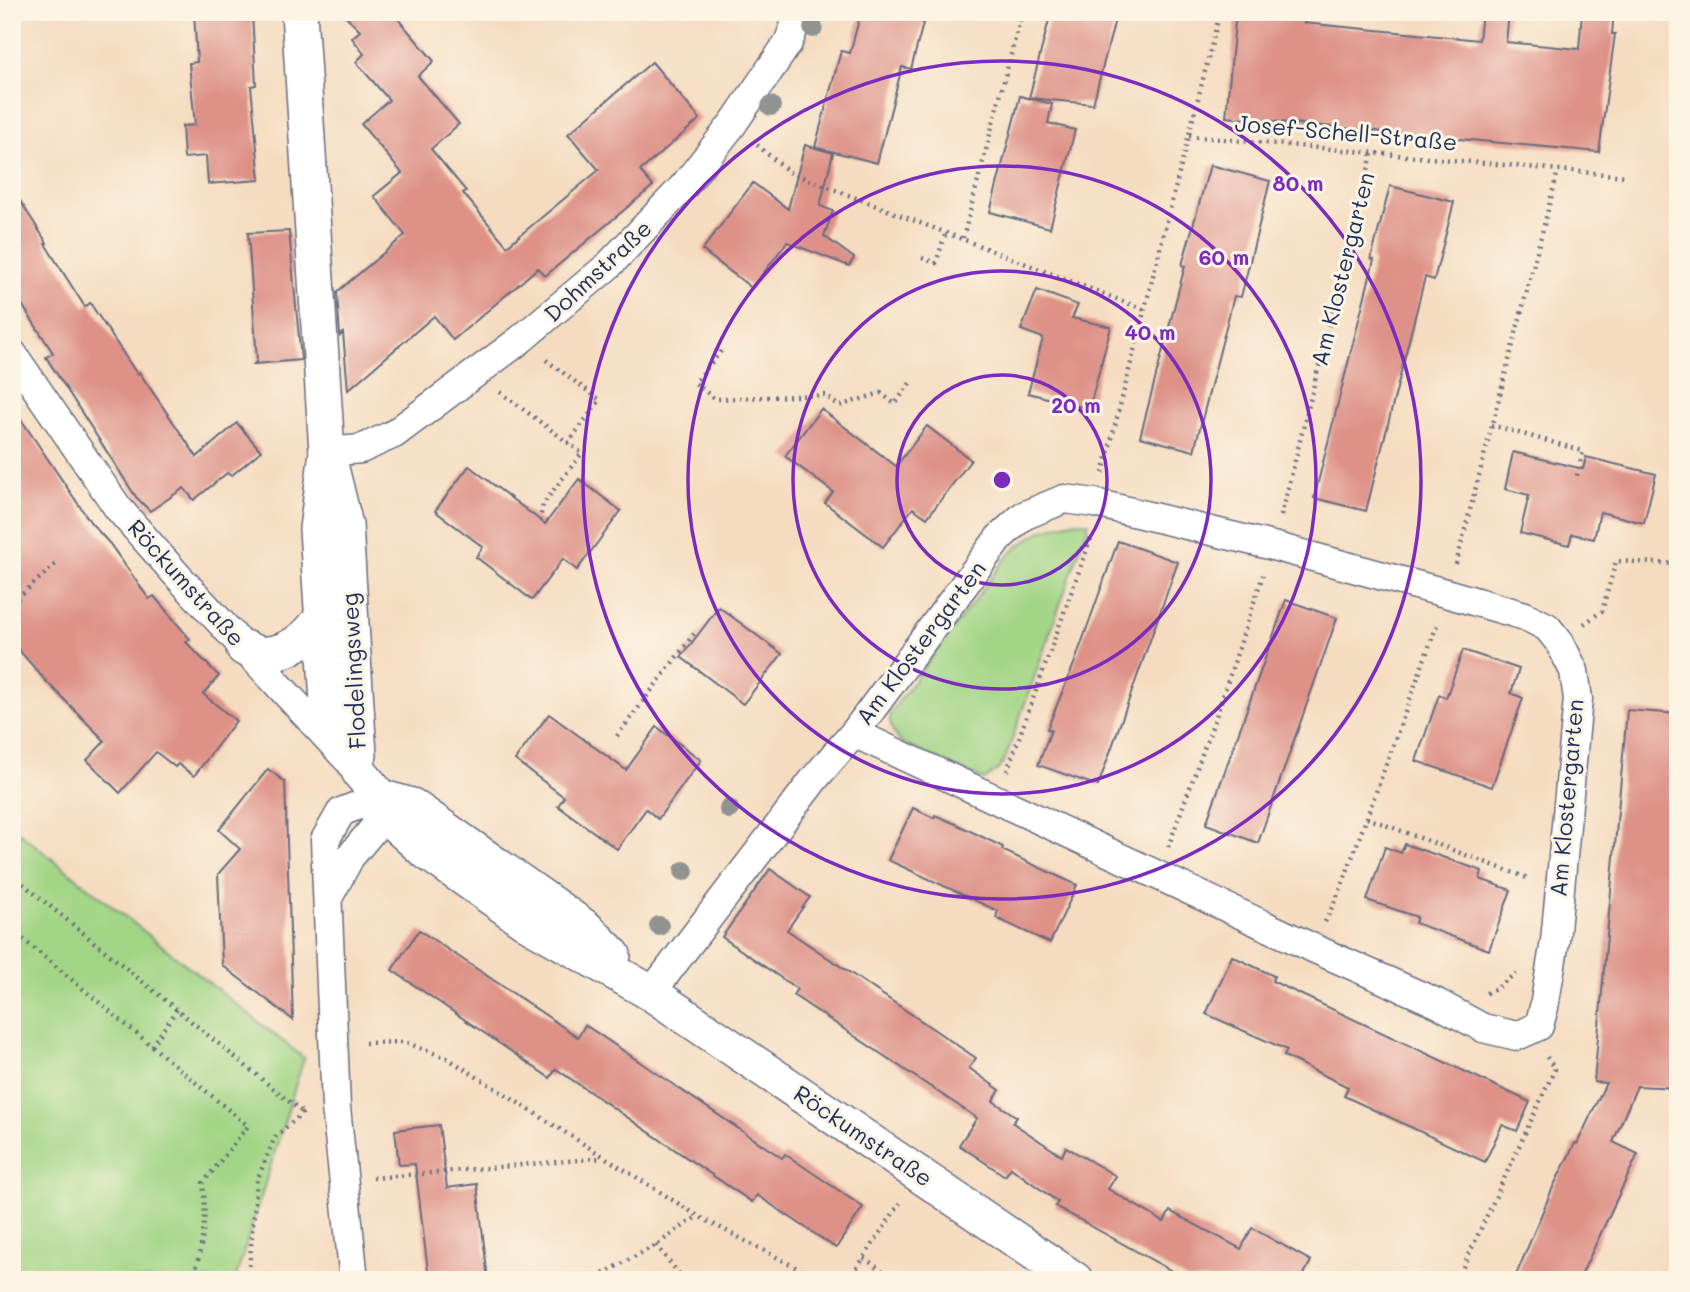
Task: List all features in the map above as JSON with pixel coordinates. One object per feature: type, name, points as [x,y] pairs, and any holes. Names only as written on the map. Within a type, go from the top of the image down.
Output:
[{"type":"street","name":"Flodelingsweg","points":[[299,12],[327,452],[345,525],[375,827],[350,857],[328,896],[336,1107],[354,1280]]},
{"type":"street","name":"Dohmstraße","points":[[327,452],[361,449],[394,434],[477,375],[609,265],[684,186],[732,125],[788,43],[800,12]]},
{"type":"street","name":"Röckumstraße","points":[[12,354],[118,508],[370,785],[396,825],[424,850],[526,922],[651,993],[1075,1280]]},
{"type":"street","name":"Flodelingsweg","points":[[327,452],[317,529],[328,702],[341,735],[370,785]]},
{"type":"street","name":"Am Klostergarten","points":[[651,993],[814,778],[854,733],[999,538],[1023,516],[1064,499],[1099,504],[1449,593],[1525,616],[1546,627],[1560,643],[1574,671],[1578,699],[1555,941],[1539,1026],[1517,1036],[1483,1028],[1437,1003],[1312,948],[854,733]]},
{"type":"street","points":[[244,648],[260,654],[296,644],[312,633],[322,617]]},
{"type":"path","points":[[963,238],[1022,12]]},
{"type":"path","points":[[994,800],[1011,761],[1099,504],[1220,12]]},
{"type":"path","points":[[732,125],[789,172],[1145,310]]},
{"type":"path","name":"Josef-Schell-Straße","points":[[1189,136],[1558,172],[1626,176]]},
{"type":"path","name":"Am Klostergarten","points":[[1157,875],[1219,708],[1273,547],[1372,154]]},
{"type":"path","points":[[1312,948],[1341,888],[1449,593],[1558,172]]},
{"type":"path","points":[[922,258],[936,263],[946,232]]},
{"type":"path","points":[[520,340],[600,400],[568,443]]},
{"type":"path","points":[[721,351],[695,383],[715,400],[825,395],[839,406],[881,393],[895,404],[910,383]]},
{"type":"path","points":[[477,375],[582,453],[543,504],[540,520]]},
{"type":"path","points":[[1491,425],[1583,451],[1576,479]]},
{"type":"path","points":[[1560,643],[1602,611],[1616,561],[1678,564]]},
{"type":"path","points":[[12,603],[58,562]]},
{"type":"path","points":[[617,736],[697,630]]},
{"type":"path","points":[[1367,818],[1560,890]]},
{"type":"path","points":[[12,875],[303,1112]]},
{"type":"path","points":[[12,891],[20,881]]},
{"type":"path","points":[[12,930],[248,1126],[203,1183],[206,1207],[200,1258],[192,1280]]},
{"type":"path","points":[[1437,1003],[1471,999],[1496,989],[1523,968]]},
{"type":"path","points":[[152,1046],[177,1009]]},
{"type":"path","points":[[1457,1280],[1555,1069],[1530,1032]]},
{"type":"path","points":[[332,1044],[404,1042],[425,1048],[475,1075],[698,1216],[820,1280]]},
{"type":"path","points":[[248,1280],[257,1180],[275,1137],[303,1112],[336,1107]]},
{"type":"path","points":[[345,1180],[604,1158]]},
{"type":"path","points":[[849,1280],[894,1212]]},
{"type":"path","points":[[597,1278],[656,1245],[698,1216]]},
{"type":"path","points":[[656,1245],[684,1280]]},
{"type":"path","points":[[864,1258],[896,1280]]},
{"type":"green space","points":[[1077,521],[1089,523],[1005,759],[999,769],[984,780],[902,743],[892,730],[890,713],[1007,557],[1039,533]]},
{"type":"green space","points":[[12,827],[304,1058],[235,1280],[12,1280]]},
{"type":"building","points":[[194,12],[252,12],[256,85],[251,86],[260,180],[208,184],[206,156],[184,158],[182,126],[195,125],[189,63],[197,62]]},
{"type":"building","points":[[342,12],[392,12],[434,61],[418,76],[459,124],[431,149],[507,246],[599,170],[568,134],[652,62],[700,119],[640,171],[653,186],[545,276],[538,268],[453,340],[434,316],[348,390],[337,292],[405,235],[374,196],[402,173],[361,124],[389,100],[356,62],[364,54],[352,38],[360,31]]},
{"type":"building","points":[[861,12],[926,12],[911,69],[902,67],[877,163],[815,147],[841,51],[850,53]]},
{"type":"building","points":[[1051,12],[1117,12],[1093,104],[1029,98]]},
{"type":"building","points":[[1236,12],[1305,12],[1304,23],[1479,40],[1482,12],[1509,12],[1506,42],[1579,49],[1582,12],[1614,12],[1612,34],[1615,34],[1599,152],[1226,117]]},
{"type":"building","points":[[1020,96],[1052,104],[1048,123],[1075,130],[1050,228],[990,212]]},
{"type":"building","points":[[805,145],[833,153],[820,206],[833,211],[824,236],[854,258],[849,266],[787,242],[752,288],[702,250],[753,183],[788,209]]},
{"type":"building","points":[[1210,165],[1270,181],[1241,297],[1234,296],[1194,451],[1140,437],[1185,266],[1182,265]]},
{"type":"building","points":[[1390,186],[1454,202],[1434,280],[1425,277],[1366,511],[1314,498]]},
{"type":"building","points":[[12,188],[85,307],[90,303],[197,457],[237,423],[261,451],[231,476],[227,473],[194,500],[184,488],[150,511],[136,497],[46,357],[53,353],[12,289]]},
{"type":"building","points":[[289,231],[301,360],[254,364],[257,361],[248,233]]},
{"type":"building","points":[[1037,290],[1078,305],[1072,318],[1111,327],[1089,409],[1028,393],[1043,338],[1021,330]]},
{"type":"building","points":[[12,406],[91,523],[110,544],[149,599],[154,596],[190,639],[186,642],[219,676],[203,694],[236,721],[194,776],[178,764],[175,767],[156,752],[120,793],[87,760],[105,741],[12,642]]},
{"type":"building","points":[[821,409],[896,466],[927,426],[971,460],[927,518],[913,508],[883,547],[825,503],[833,492],[785,456]]},
{"type":"building","points":[[1513,452],[1583,469],[1586,457],[1656,474],[1644,523],[1600,512],[1594,539],[1572,534],[1569,545],[1520,533],[1529,495],[1505,489]]},
{"type":"building","points":[[469,466],[545,524],[579,479],[621,511],[577,570],[563,559],[532,600],[476,557],[483,547],[435,511]]},
{"type":"building","points":[[1118,541],[1178,562],[1098,786],[1038,765],[1051,730],[1047,729],[1074,664]]},
{"type":"building","points":[[1286,600],[1337,618],[1258,843],[1206,824]]},
{"type":"building","points":[[719,607],[782,654],[743,704],[681,657]]},
{"type":"building","points":[[1463,650],[1519,669],[1511,693],[1523,698],[1492,787],[1416,761],[1439,695],[1446,698]]},
{"type":"building","points":[[1627,710],[1678,714],[1678,1088],[1637,1086],[1613,1142],[1638,1154],[1579,1280],[1514,1280],[1553,1187],[1606,1083],[1594,1082]]},
{"type":"building","points":[[549,714],[626,770],[657,727],[701,760],[658,819],[646,809],[617,849],[558,806],[564,797],[515,760]]},
{"type":"building","points":[[268,769],[285,782],[293,1020],[222,965],[218,874],[240,849],[219,830]]},
{"type":"building","points":[[913,808],[958,825],[1003,847],[1002,850],[1077,885],[1050,943],[996,918],[998,911],[888,860]]},
{"type":"building","points":[[1405,844],[1482,871],[1480,879],[1511,890],[1489,950],[1415,923],[1417,917],[1367,900],[1385,847],[1401,853]]},
{"type":"building","points":[[770,869],[810,897],[787,930],[976,1058],[969,1068],[1000,1090],[993,1101],[1017,1117],[1013,1123],[1062,1156],[1066,1147],[1116,1176],[1108,1189],[1164,1222],[1170,1211],[1241,1249],[1252,1228],[1311,1261],[1301,1280],[1188,1280],[1055,1206],[1058,1202],[1011,1168],[1005,1176],[959,1145],[977,1118],[793,995],[797,989],[722,937]]},
{"type":"building","points":[[419,930],[578,1037],[585,1025],[782,1158],[785,1154],[863,1207],[836,1248],[757,1195],[752,1202],[556,1069],[550,1078],[392,970]]},
{"type":"building","points":[[1232,956],[1274,976],[1272,981],[1530,1102],[1517,1131],[1502,1125],[1485,1162],[1344,1096],[1348,1087],[1284,1056],[1287,1050],[1206,1014]]},
{"type":"building","points":[[439,1125],[447,1188],[477,1184],[488,1280],[429,1280],[415,1164],[399,1165],[395,1130]]}]
